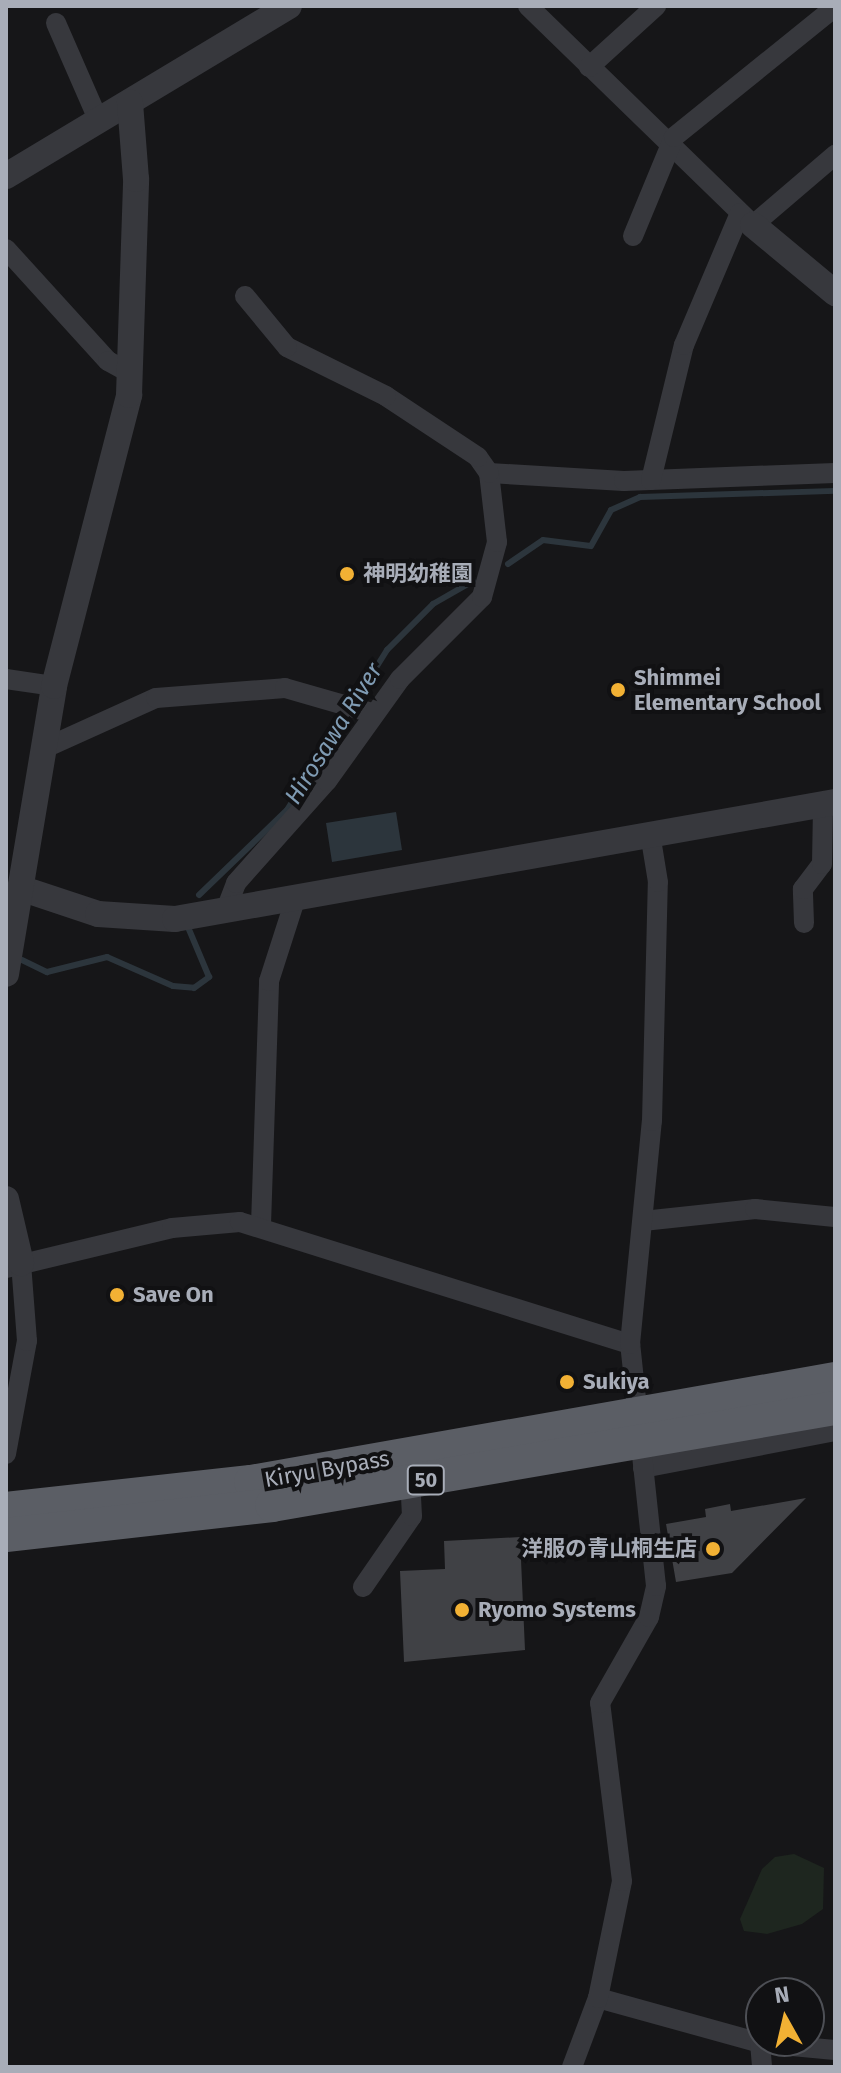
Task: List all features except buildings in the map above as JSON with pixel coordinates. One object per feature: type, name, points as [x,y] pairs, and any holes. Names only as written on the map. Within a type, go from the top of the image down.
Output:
[{"type":"highway","name":"Kiryu Bypass","points":[[12,1522],[251,1482],[643,1441],[835,1379]]},
{"type":"highway","name":"Kiryu Bypass","points":[[12,1522],[164,1520],[410,1483],[835,1408]]},
{"type":"street","points":[[6,176],[289,6]]},
{"type":"street","points":[[528,6],[799,270],[835,293]]},
{"type":"street","points":[[589,67],[656,6]]},
{"type":"street","points":[[633,236],[670,143],[835,7]]},
{"type":"street","points":[[56,23],[98,119]]},
{"type":"street","points":[[6,974],[54,686],[118,445],[131,374],[136,179],[130,102]]},
{"type":"street","points":[[651,480],[684,345],[746,219],[835,155]]},
{"type":"street","points":[[6,249],[108,361],[131,374]]},
{"type":"street","points":[[225,912],[236,883],[327,781],[366,711],[489,585],[497,542],[489,473],[478,457],[391,400],[287,347],[245,296]]},
{"type":"street","points":[[489,473],[651,480],[835,473]]},
{"type":"street","points":[[6,679],[54,686]]},
{"type":"street","points":[[43,749],[156,698],[285,688],[366,711]]},
{"type":"street","points":[[20,888],[122,918],[225,912],[829,803],[822,864],[803,889],[804,923]]},
{"type":"street","points":[[572,2067],[598,1998],[622,1881],[600,1703],[649,1617],[656,1586],[643,1441],[630,1344],[643,1221],[658,882],[650,833]]},
{"type":"street","points":[[261,1225],[269,981],[296,897]]},
{"type":"street","points":[[6,1199],[13,1266],[27,1341],[6,1454]]},
{"type":"street","points":[[643,1221],[755,1209],[835,1217]]},
{"type":"street","points":[[13,1266],[185,1226],[261,1225],[630,1344]]},
{"type":"street","points":[[643,1441],[835,1431]]},
{"type":"street","points":[[363,1587],[412,1516],[410,1483]]},
{"type":"street","points":[[598,1998],[745,2039]]},
{"type":"shaded area","points":[[396,812],[402,850],[332,862],[326,823]]},
{"type":"shaded area","points":[[794,1854],[824,1868],[823,1909],[802,1924],[767,1934],[744,1931],[740,1919],[762,1869],[775,1857]]},
{"type":"waterway","name":"Hirosawa River","points":[[508,564],[543,540],[591,546],[611,510],[640,497],[835,491]]},
{"type":"waterway","name":"Hirosawa River","points":[[199,895],[287,810],[387,650],[433,604],[473,581]]},
{"type":"waterway","name":"Hirosawa River","points":[[22,960],[47,972],[107,957],[173,986],[194,988],[209,977],[188,927]]},
{"type":"place","name":"神明幼稚園","points":[[347,574]]},
{"type":"place","name":"Shimmei Elementary School","points":[[618,690]]},
{"type":"place","name":"Save On","points":[[117,1295]]},
{"type":"place","name":"Sukiya","points":[[567,1382]]},
{"type":"place","name":"洋服の青山桐生店","points":[[713,1549]]},
{"type":"place","name":"Ryomo Systems","points":[[462,1610]]}]
